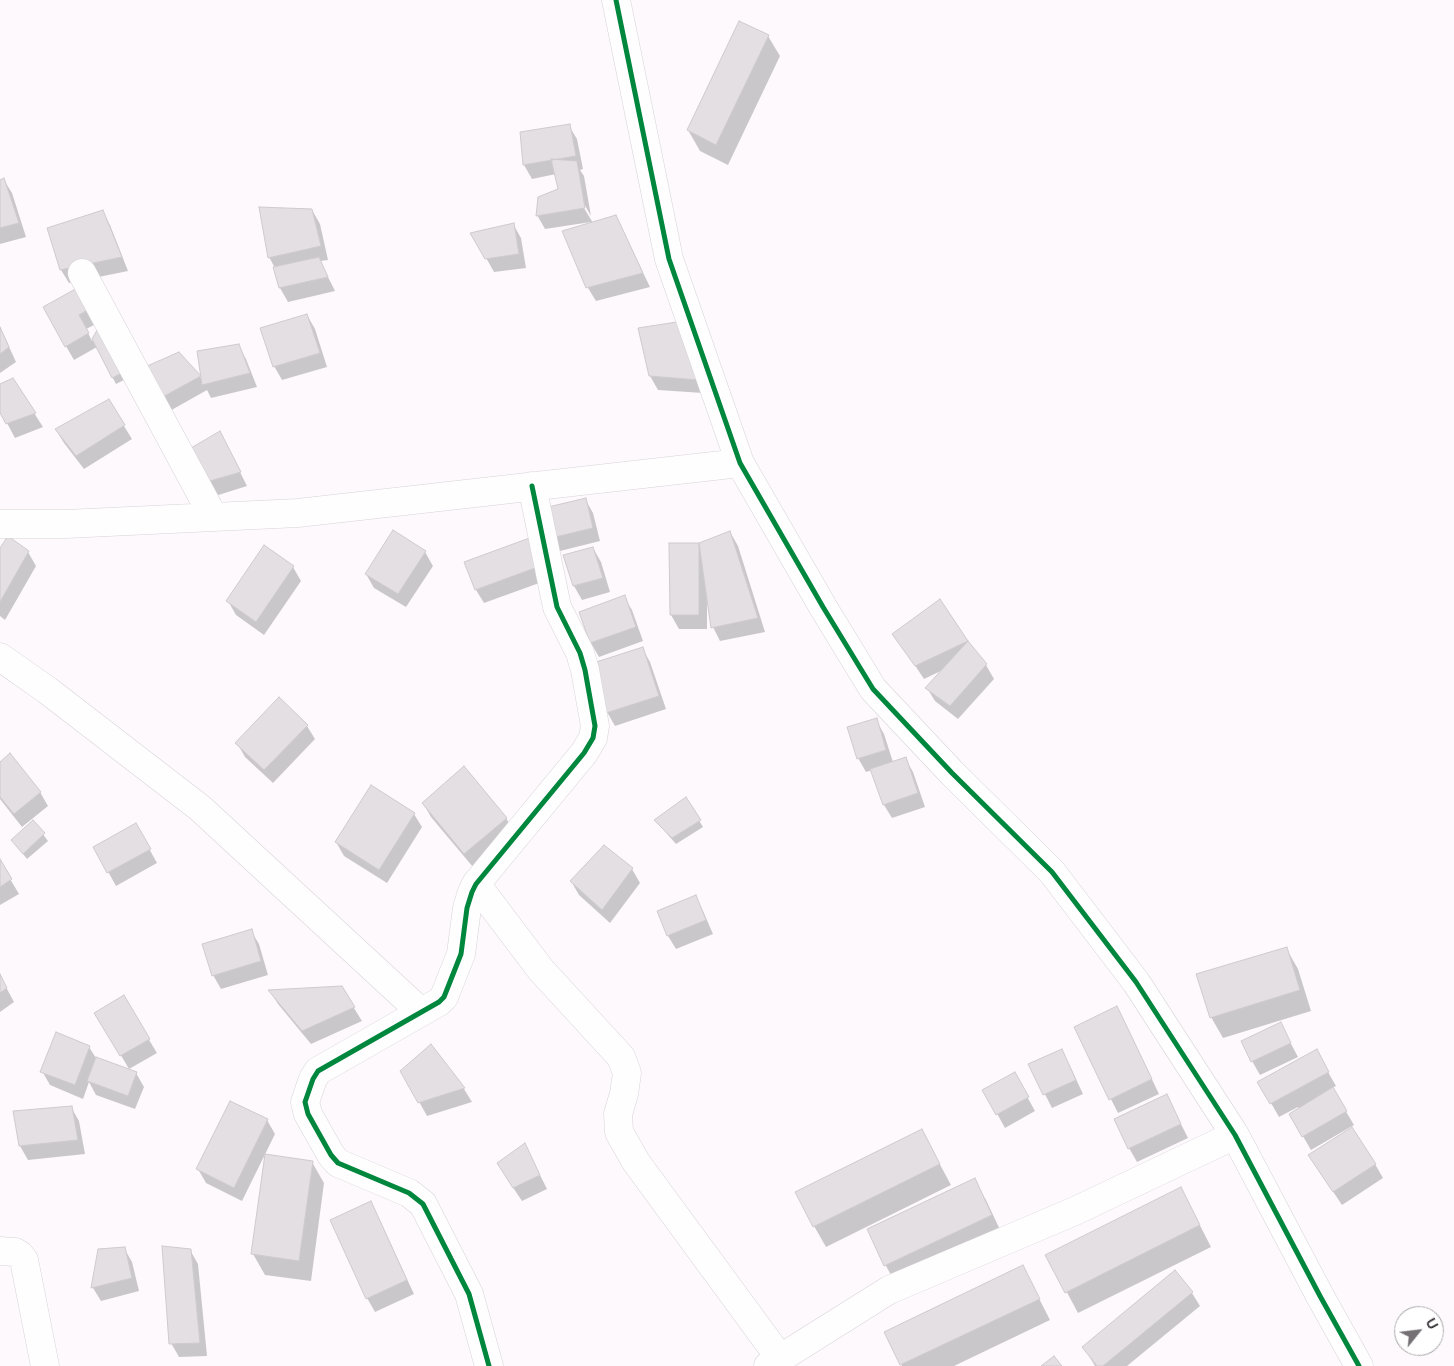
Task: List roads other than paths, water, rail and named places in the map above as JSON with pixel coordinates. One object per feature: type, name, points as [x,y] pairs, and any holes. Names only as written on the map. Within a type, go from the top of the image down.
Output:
[{"type":"street","points":[[616,0],[669,259],[740,463],[823,607],[873,689],[952,773],[1052,872],[1136,982],[1235,1135],[1359,1366]]},
{"type":"street","points":[[82,273],[213,516]]},
{"type":"street","points":[[0,524],[66,524],[298,513],[740,463]]},
{"type":"street","points":[[489,1366],[469,1294],[423,1204],[409,1193],[338,1163],[331,1155],[305,1106],[313,1079],[318,1072],[439,1002],[448,991],[461,954],[468,908],[476,884],[591,743],[594,733],[585,670],[580,653],[557,607],[532,486]]},
{"type":"street","points":[[0,657],[47,690],[200,808],[421,1012]]},
{"type":"street","points":[[476,884],[542,970],[621,1057],[627,1073],[624,1094],[618,1114],[619,1132],[636,1162],[774,1362],[889,1290],[1075,1211],[1235,1135]]},
{"type":"street","points":[[0,1251],[16,1252],[24,1260],[45,1366]]}]
